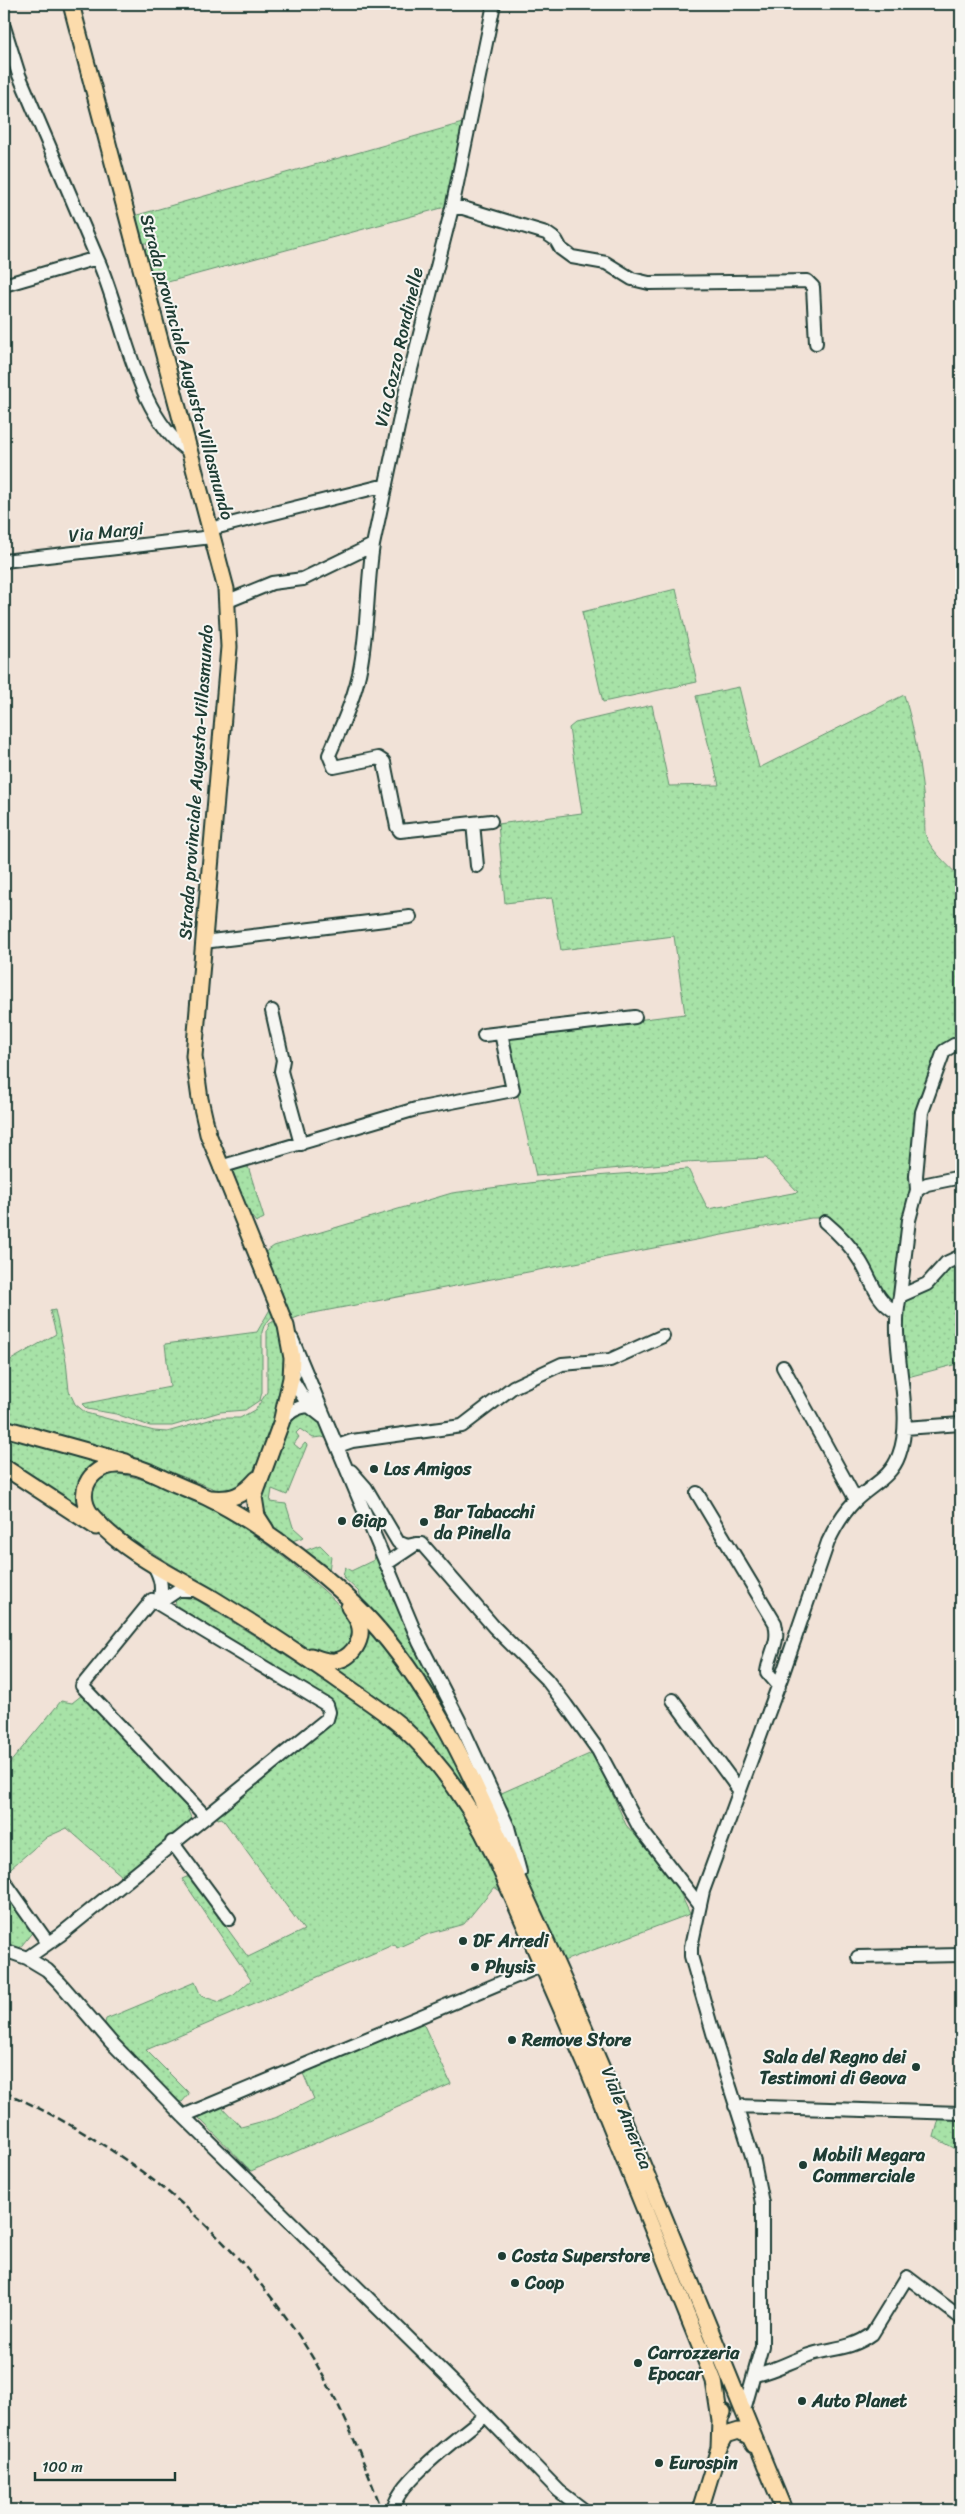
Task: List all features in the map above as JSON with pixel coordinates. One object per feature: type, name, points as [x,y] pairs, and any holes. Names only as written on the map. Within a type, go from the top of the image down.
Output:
[{"type":"main road","name":"Strada provinciale Augusta-Villasmundo","points":[[71,4],[228,601],[229,647],[194,1056],[200,1099],[208,1134],[286,1326],[292,1358],[291,1378],[281,1423],[260,1476],[254,1504],[257,1516],[270,1535]]},
{"type":"main road","points":[[4,1428],[103,1454],[139,1467],[208,1498],[270,1535],[336,1589],[360,1626],[359,1641],[355,1649],[340,1660],[331,1662],[295,1650],[152,1562],[4,1467]]},
{"type":"main road","points":[[115,1538],[90,1514],[84,1497],[85,1488],[89,1477],[104,1467],[116,1465],[139,1467]]},
{"type":"main road","points":[[208,1498],[229,1500],[237,1497],[260,1476]]},
{"type":"main road","name":"Viale America","points":[[336,1589],[376,1627],[404,1661],[432,1702],[458,1746],[580,2016],[784,2510]]},
{"type":"main road","name":"Viale America","points":[[295,1650],[400,1725],[454,1784],[480,1824],[588,2072],[714,2381],[720,2420],[719,2448]]},
{"type":"main road","points":[[720,2420],[736,2392]]},
{"type":"main road","points":[[700,2510],[719,2448],[726,2435],[733,2431],[745,2432],[750,2437],[767,2469]]},
{"type":"street","name":"Via Cozzo Rondinelle","points":[[473,823],[400,831],[397,826],[384,762],[378,758],[334,766],[329,755],[352,699],[361,666],[366,633],[369,572],[373,545],[407,385],[452,208],[494,4]]},
{"type":"street","points":[[4,27],[22,84],[97,258],[138,377],[162,426],[176,443],[190,452]]},
{"type":"street","points":[[452,208],[463,208],[546,233],[556,240],[561,249],[572,256],[606,264],[639,281],[648,283],[808,281],[813,287],[816,344]]},
{"type":"street","points":[[4,285],[97,258]]},
{"type":"street","name":"Via Margi","points":[[4,561],[211,533],[386,485]]},
{"type":"street","points":[[228,601],[272,583],[303,578],[373,545]]},
{"type":"street","points":[[477,866],[473,823],[491,821]]},
{"type":"street","points":[[203,942],[410,917]]},
{"type":"street","points":[[272,1011],[283,1060],[281,1071],[301,1144]]},
{"type":"street","points":[[484,1035],[635,1018]]},
{"type":"street","points":[[220,1167],[416,1109],[513,1090],[501,1032]]},
{"type":"street","points":[[744,2410],[754,2378],[764,2329],[762,2203],[754,2162],[735,2106],[691,1956],[699,1905],[828,1542],[837,1523],[856,1500],[889,1474],[900,1453],[905,1428],[896,1312],[900,1296],[909,1220],[917,1190],[916,1176],[922,1112],[944,1051],[954,1045],[961,1044]]},
{"type":"street","points":[[917,1190],[927,1184],[961,1177]]},
{"type":"street","points":[[825,1222],[841,1236],[860,1260],[883,1304],[896,1312]]},
{"type":"street","points":[[900,1296],[927,1284],[946,1263],[961,1256]]},
{"type":"street","points":[[286,1326],[419,1642],[508,1827],[526,1896]]},
{"type":"street","points":[[338,1446],[352,1441],[462,1426],[512,1387],[562,1364],[610,1360],[663,1336]]},
{"type":"street","points":[[784,1367],[856,1500]]},
{"type":"street","points":[[307,1373],[299,1371],[291,1378],[309,1406],[327,1421]]},
{"type":"street","points":[[281,1423],[293,1410],[309,1406]]},
{"type":"street","points":[[905,1428],[961,1424]]},
{"type":"street","points":[[346,1467],[366,1488],[398,1542],[407,1546],[422,1544],[494,1627],[551,1685],[598,1750],[639,1827],[699,1905]]},
{"type":"street","points":[[697,1493],[775,1623],[778,1637],[770,1656],[767,1672],[778,1686]]},
{"type":"street","points":[[386,1564],[416,1544]]},
{"type":"street","points":[[152,1562],[160,1575],[159,1603]]},
{"type":"street","points":[[159,1603],[178,1590],[199,1590]]},
{"type":"street","points":[[28,1958],[172,1842],[205,1816],[327,1718],[329,1712],[326,1705],[152,1600],[82,1686],[205,1816]]},
{"type":"street","points":[[673,1700],[739,1790]]},
{"type":"street","points":[[172,1842],[229,1919]]},
{"type":"street","points":[[4,1881],[48,1942]]},
{"type":"street","points":[[4,1950],[28,1958],[47,1970],[112,2042],[184,2116],[559,2491],[584,2510]]},
{"type":"street","points":[[858,1957],[961,1955]]},
{"type":"street","points":[[184,2116],[542,1965]]},
{"type":"street","points":[[735,2106],[961,2114]]},
{"type":"street","points":[[736,2392],[754,2378],[778,2370],[808,2355],[848,2347],[866,2339],[872,2334],[907,2277],[961,2318]]},
{"type":"street","points":[[394,2510],[401,2491],[443,2448],[485,2416]]},
{"type":"street","points":[[693,2510],[706,2488]]},
{"type":"green space","points":[[466,122],[449,206],[153,286],[143,250],[148,247],[147,243],[141,243],[134,216]]},
{"type":"green space","points":[[676,589],[697,682],[603,702],[582,612]]},
{"type":"green space","points":[[739,687],[759,768],[904,695],[919,761],[925,806],[925,833],[935,852],[961,879],[961,1039],[941,1048],[913,1178],[893,1306],[824,1218],[811,1218],[303,1315],[290,1320],[264,1253],[274,1246],[452,1193],[568,1178],[688,1169],[708,1209],[798,1192],[766,1158],[685,1162],[536,1176],[505,1036],[685,1014],[674,936],[561,950],[552,898],[505,903],[498,824],[582,813],[569,728],[575,723],[652,705],[669,786],[719,785],[696,696]]},
{"type":"green space","points":[[247,1163],[264,1218],[256,1222],[243,1206],[230,1173],[236,1167]]},
{"type":"green space","points":[[961,1259],[961,1363],[904,1378],[900,1334],[906,1298]]},
{"type":"green space","points":[[272,1306],[273,1315],[264,1326],[262,1332],[262,1392],[260,1400],[245,1410],[220,1412],[172,1426],[150,1426],[116,1414],[87,1409],[82,1404],[170,1387],[165,1344],[257,1332]]},
{"type":"green space","points":[[55,1310],[66,1361],[69,1391],[75,1404],[86,1413],[154,1431],[167,1432],[216,1418],[240,1418],[256,1409],[267,1392],[267,1331],[269,1324],[277,1319],[284,1353],[283,1385],[274,1421],[253,1472],[245,1485],[225,1493],[132,1457],[4,1421],[4,1364],[56,1334],[50,1311]]},
{"type":"green space","points":[[304,1412],[316,1418],[328,1439],[322,1437],[313,1438],[300,1429],[296,1433],[299,1437],[294,1444],[300,1449],[305,1443],[307,1445],[287,1495],[272,1489],[270,1502],[286,1504],[293,1527],[304,1537],[292,1541],[266,1521],[259,1506],[270,1468],[281,1440],[295,1418]]},
{"type":"green space","points":[[4,1434],[100,1460],[81,1509],[4,1464]]},
{"type":"green space","points":[[114,1473],[140,1479],[193,1499],[243,1528],[289,1561],[330,1596],[352,1624],[355,1632],[344,1653],[318,1655],[307,1649],[102,1521],[90,1507],[93,1483],[105,1474]]},
{"type":"green space","points":[[320,1545],[331,1556],[329,1571],[304,1551]]},
{"type":"green space","points":[[376,1553],[455,1718],[466,1752],[439,1702],[409,1656],[365,1607],[359,1592],[343,1577],[345,1567],[351,1571],[374,1560]]},
{"type":"green space","points":[[181,1597],[197,1600],[269,1645],[381,1718],[405,1740],[440,1780],[478,1838],[503,1893],[494,1887],[464,1924],[428,1934],[397,1948],[395,1944],[146,2050],[187,2091],[189,2094],[182,2102],[177,2101],[119,2042],[105,2023],[106,2019],[195,1982],[201,1996],[220,2002],[234,1995],[251,1980],[182,1879],[189,1876],[248,1957],[304,1930],[222,1818],[218,1819],[215,1814],[224,1813],[228,1804],[335,1718],[335,1708],[328,1699],[176,1605],[175,1600]]},
{"type":"green space","points":[[366,1629],[371,1629],[424,1699],[474,1797],[443,1760],[335,1669],[358,1656],[362,1648]]},
{"type":"green space","points":[[82,1695],[184,1801],[192,1820],[123,1877],[67,1828],[47,1837],[5,1873],[4,1770],[61,1701],[72,1703]]},
{"type":"green space","points":[[594,1752],[626,1825],[673,1878],[690,1914],[561,1962],[523,1874],[497,1795]]},
{"type":"green space","points":[[5,1891],[34,1930],[19,1949],[4,1945]]},
{"type":"green space","points":[[422,2021],[451,2084],[251,2171],[196,2115],[220,2105],[241,2127],[275,2118],[314,2099],[302,2071]]},
{"type":"green space","points":[[961,2118],[961,2152],[934,2137],[939,2119]]},
{"type":"railway","points":[[4,2092],[54,2116],[101,2144],[147,2176],[190,2211],[230,2250],[267,2292],[300,2337],[328,2385],[351,2431],[382,2510]]},
{"type":"place","name":"Los Amigos","points":[[374,1469]]},
{"type":"place","name":"Giap","points":[[342,1521]]},
{"type":"place","name":"Bar Tabacchi da Pinella","points":[[424,1522]]},
{"type":"place","name":"DF Arredi","points":[[463,1941]]},
{"type":"place","name":"Physis","points":[[475,1967]]},
{"type":"place","name":"Remove Store","points":[[512,2040]]},
{"type":"place","name":"Sala del Regno dei Testimoni di Geova","points":[[916,2067]]},
{"type":"place","name":"Mobili Megara Commerciale","points":[[803,2165]]},
{"type":"place","name":"Costa Superstore","points":[[502,2256]]},
{"type":"place","name":"Coop","points":[[515,2283]]},
{"type":"place","name":"Carrozzeria Epocar","points":[[638,2363]]},
{"type":"place","name":"Auto Planet","points":[[802,2401]]},
{"type":"place","name":"Eurospin","points":[[659,2463]]}]
